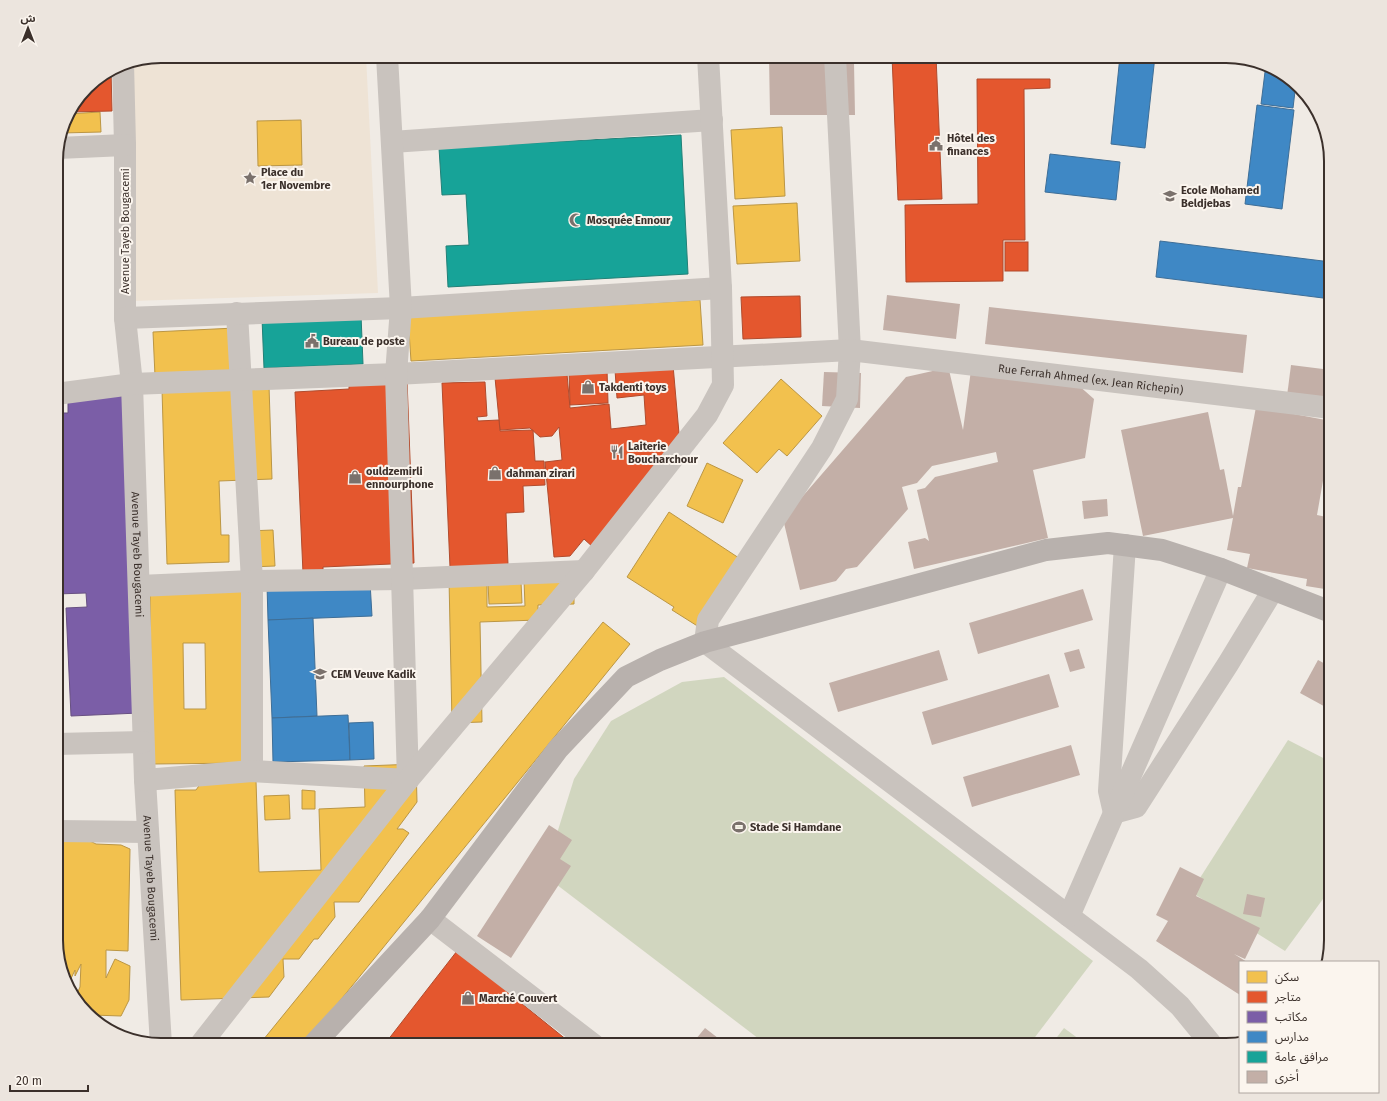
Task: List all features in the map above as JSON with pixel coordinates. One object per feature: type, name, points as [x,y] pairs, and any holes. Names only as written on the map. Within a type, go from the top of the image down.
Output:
[{"type":"main road","points":[[320,1038],[430,919],[558,749],[626,677],[660,660],[705,642],[1046,550],[1108,543],[1162,550],[1221,569],[1324,609]]},
{"type":"street","points":[[387,63],[401,308],[396,374],[408,780]]},
{"type":"street","points":[[205,1038],[408,780],[584,571],[707,415],[723,385],[721,288],[708,63]]},
{"type":"street","points":[[835,63],[850,350],[847,399],[822,448],[708,620],[705,642],[1139,969],[1180,1006],[1206,1038]]},
{"type":"street","name":"Avenue Tayeb Bougacemi","points":[[123,70],[125,145],[125,318],[132,384],[143,742],[161,1038]]},
{"type":"street","points":[[392,142],[712,120]]},
{"type":"street","points":[[64,148],[125,145]]},
{"type":"street","points":[[125,318],[401,308],[721,288]]},
{"type":"street","points":[[237,314],[252,581],[252,771]]},
{"type":"street","name":"Rue Ferrah Ahmed (ex. Jean Richepin)","points":[[63,393],[132,384],[396,374],[850,350],[1324,407]]},
{"type":"street","points":[[1114,813],[1109,791],[1125,545]]},
{"type":"street","points":[[1069,916],[1221,569]]},
{"type":"street","points":[[139,586],[252,581],[402,579],[584,571]]},
{"type":"street","points":[[1114,813],[1136,807],[1228,664],[1273,590]]},
{"type":"street","points":[[63,744],[143,742]]},
{"type":"street","points":[[145,780],[252,771],[408,780]]},
{"type":"street","points":[[63,831],[148,832]]},
{"type":"street","points":[[430,919],[585,1038]]},
{"type":"green space","name":"Stade Si Hamdane","points":[[724,677],[1093,961],[1034,1038],[758,1038],[544,875],[574,779],[611,721],[682,682]]},
{"type":"green space","points":[[1288,740],[1324,758],[1324,898],[1285,951],[1191,892]]},
{"type":"green space","points":[[1064,1028],[1078,1038],[1056,1038]]},
{"type":"shaded area","name":"Place du 1er Novembre","points":[[160,63],[366,63],[378,293],[131,301],[125,69],[135,66]]},
{"type":"building: سكن","points":[[100,112],[101,132],[67,133],[75,114]]},
{"type":"building: سكن","points":[[301,120],[302,165],[258,166],[257,121]]},
{"type":"building: سكن","points":[[782,127],[785,196],[735,199],[731,130]]},
{"type":"building: سكن","points":[[797,203],[800,261],[737,264],[733,206]]},
{"type":"building: سكن","points":[[700,300],[703,345],[411,361],[408,316]]},
{"type":"building: سكن","points":[[235,328],[237,373],[155,376],[153,332]]},
{"type":"building: سكن","points":[[781,379],[822,416],[787,456],[779,449],[757,473],[723,443]]},
{"type":"building: سكن","points":[[269,386],[272,479],[219,481],[221,535],[229,535],[229,562],[167,564],[162,389]]},
{"type":"building: سكن","points":[[707,463],[743,480],[723,523],[687,506]]},
{"type":"building: سكن","points":[[669,512],[742,560],[699,627],[672,610],[674,607],[627,577]]},
{"type":"building: سكن","points":[[273,530],[275,566],[250,567],[247,531]]},
{"type":"building: سكن","points":[[449,579],[487,579],[487,607],[525,606],[524,580],[574,579],[574,604],[538,605],[538,620],[480,622],[482,722],[452,723]]},
{"type":"building: سكن","points":[[521,582],[522,603],[489,604],[488,583]]},
{"type":"building: سكن","points":[[245,590],[248,763],[152,764],[150,591]],"holes":[[[183,643],[205,643],[206,709],[184,709]]]},
{"type":"building: سكن","points":[[603,622],[630,644],[310,1038],[265,1038]]},
{"type":"building: سكن","points":[[416,764],[417,802],[397,829],[403,829],[409,833],[359,902],[334,902],[335,917],[318,939],[314,939],[299,959],[283,959],[284,977],[269,997],[181,1000],[175,790],[196,790],[201,783],[256,781],[259,872],[321,870],[319,809],[365,807],[364,766]]},
{"type":"building: سكن","points":[[302,790],[315,791],[315,809],[302,809]]},
{"type":"building: سكن","points":[[289,795],[290,819],[265,820],[264,796]]},
{"type":"building: سكن","points":[[63,837],[84,838],[96,844],[121,845],[130,849],[128,951],[106,950],[106,978],[115,959],[130,966],[129,1000],[121,1016],[96,1014],[78,992],[80,987],[81,964],[75,976],[75,970],[71,979],[66,966],[63,947]]},
{"type":"building: متاجر","points":[[892,63],[936,63],[942,199],[898,200]]},
{"type":"building: متاجر","points":[[111,77],[112,111],[76,112],[87,96],[96,87]]},
{"type":"building: متاجر","points":[[977,79],[1050,79],[1050,88],[1024,89],[1025,240],[1003,240],[1003,281],[906,282],[905,205],[978,204]]},
{"type":"building: متاجر","points":[[1005,242],[1028,242],[1028,271],[1005,271]]},
{"type":"building: متاجر","points":[[800,296],[801,337],[743,339],[741,297]]},
{"type":"building: متاجر","name":"Laiterie Boucharchour","points":[[673,365],[680,445],[594,548],[584,539],[570,556],[554,557],[545,462],[562,460],[559,427],[552,436],[540,437],[530,428],[500,430],[494,367],[567,374],[570,408],[609,404],[611,429],[646,425],[644,395],[617,398],[615,370]]},
{"type":"building: متاجر","name":"Takdenti toys","points":[[607,369],[608,403],[570,405],[569,370]]},
{"type":"building: متاجر","name":"ouldzemirli ennourphone","points":[[407,380],[414,563],[323,567],[323,573],[303,573],[295,392],[349,389],[349,383]]},
{"type":"building: متاجر","name":"dahman zirari","points":[[485,382],[487,416],[477,417],[478,421],[499,420],[500,431],[533,430],[535,461],[544,461],[545,485],[523,486],[524,512],[506,513],[508,565],[450,567],[442,383]]},
{"type":"building: متاجر","name":"Marché Couvert","points":[[457,951],[564,1038],[389,1038]]},
{"type":"building: مكاتب","points":[[124,396],[139,713],[71,716],[66,608],[87,607],[86,593],[63,594],[63,413],[68,413],[68,399]]},
{"type":"building: مدارس","points":[[1119,63],[1154,63],[1145,148],[1111,144]]},
{"type":"building: مدارس","points":[[1265,71],[1286,83],[1295,92],[1293,108],[1261,104]]},
{"type":"building: مدارس","points":[[1257,105],[1294,110],[1282,209],[1245,204]]},
{"type":"building: مدارس","points":[[1050,154],[1120,162],[1116,200],[1045,192]]},
{"type":"building: مدارس","points":[[1160,241],[1324,261],[1324,298],[1156,277]]},
{"type":"building: مدارس","points":[[370,582],[372,616],[268,620],[267,585]]},
{"type":"building: مدارس","points":[[313,618],[317,716],[272,718],[268,620]]},
{"type":"building: مدارس","points":[[348,715],[350,760],[273,762],[272,718]]},
{"type":"building: مدارس","points":[[373,722],[374,759],[350,760],[349,723]]},
{"type":"building: مرافق عامة","name":"Mosquée Ennour","points":[[681,135],[688,274],[448,287],[446,246],[469,245],[466,194],[442,195],[439,148]]},
{"type":"building: مرافق عامة","name":"Bureau de poste","points":[[361,315],[363,364],[264,368],[262,318]]},
{"type":"building: أخرى","points":[[769,63],[854,63],[855,115],[770,115]]},
{"type":"building: أخرى","points":[[887,295],[960,304],[956,339],[883,330]]},
{"type":"building: أخرى","points":[[989,307],[1247,335],[1243,373],[985,344]]},
{"type":"building: أخرى","points":[[1291,365],[1324,369],[1324,401],[1287,396]]},
{"type":"building: أخرى","points":[[946,368],[949,370],[963,430],[971,370],[1077,384],[1094,399],[1085,458],[1033,470],[1048,538],[914,569],[908,542],[925,538],[929,541],[917,490],[925,488],[935,477],[998,462],[996,452],[932,466],[917,483],[902,487],[908,509],[857,567],[846,569],[836,581],[800,590],[783,519],[906,377]]},
{"type":"building: أخرى","points":[[824,372],[861,373],[860,408],[822,406]]},
{"type":"building: أخرى","points":[[1256,407],[1324,420],[1324,475],[1317,515],[1324,516],[1324,589],[1306,586],[1307,579],[1247,568],[1250,554],[1227,550],[1233,518],[1143,536],[1121,430],[1208,412],[1220,470],[1224,469],[1233,516],[1238,487],[1241,487]]},
{"type":"building: أخرى","points":[[1107,499],[1108,516],[1084,519],[1082,501]]},
{"type":"building: أخرى","points":[[1083,589],[1093,620],[978,654],[969,623]]},
{"type":"building: أخرى","points":[[1079,649],[1085,668],[1070,672],[1064,653]]},
{"type":"building: أخرى","points":[[939,650],[948,680],[838,712],[829,683]]},
{"type":"building: أخرى","points":[[1318,660],[1324,663],[1324,706],[1300,693]]},
{"type":"building: أخرى","points":[[1049,674],[1059,707],[932,745],[922,712]]},
{"type":"building: أخرى","points":[[1071,745],[1080,775],[972,807],[963,777]]},
{"type":"building: أخرى","points":[[549,825],[572,840],[560,859],[571,866],[511,958],[477,936]]},
{"type":"building: أخرى","points":[[1180,867],[1204,879],[1196,896],[1260,928],[1245,959],[1234,954],[1245,961],[1239,961],[1239,994],[1156,941],[1168,921],[1156,915]]},
{"type":"building: أخرى","points":[[1247,894],[1265,898],[1261,917],[1243,914]]},
{"type":"building: أخرى","points":[[705,1028],[718,1038],[697,1038]]},
{"type":"place","name":"Hôtel des finances","points":[[936,144]]},
{"type":"place","name":"Place du 1er Novembre","points":[[250,178]]},
{"type":"place","name":"Ecole Mohamed Beldjebas","points":[[1170,196]]},
{"type":"place","name":"Mosquée Ennour","points":[[576,220]]},
{"type":"place","name":"Bureau de poste","points":[[312,341]]},
{"type":"place","name":"Takdenti toys","points":[[588,387]]},
{"type":"place","name":"Laiterie Boucharchour","points":[[617,452]]},
{"type":"place","name":"dahman zirari","points":[[495,473]]},
{"type":"place","name":"ouldzemirli ennourphone","points":[[355,477]]},
{"type":"place","name":"CEM Veuve Kadik","points":[[320,674]]},
{"type":"place","name":"Stade Si Hamdane","points":[[739,827]]},
{"type":"place","name":"Marché Couvert","points":[[468,998]]}]
